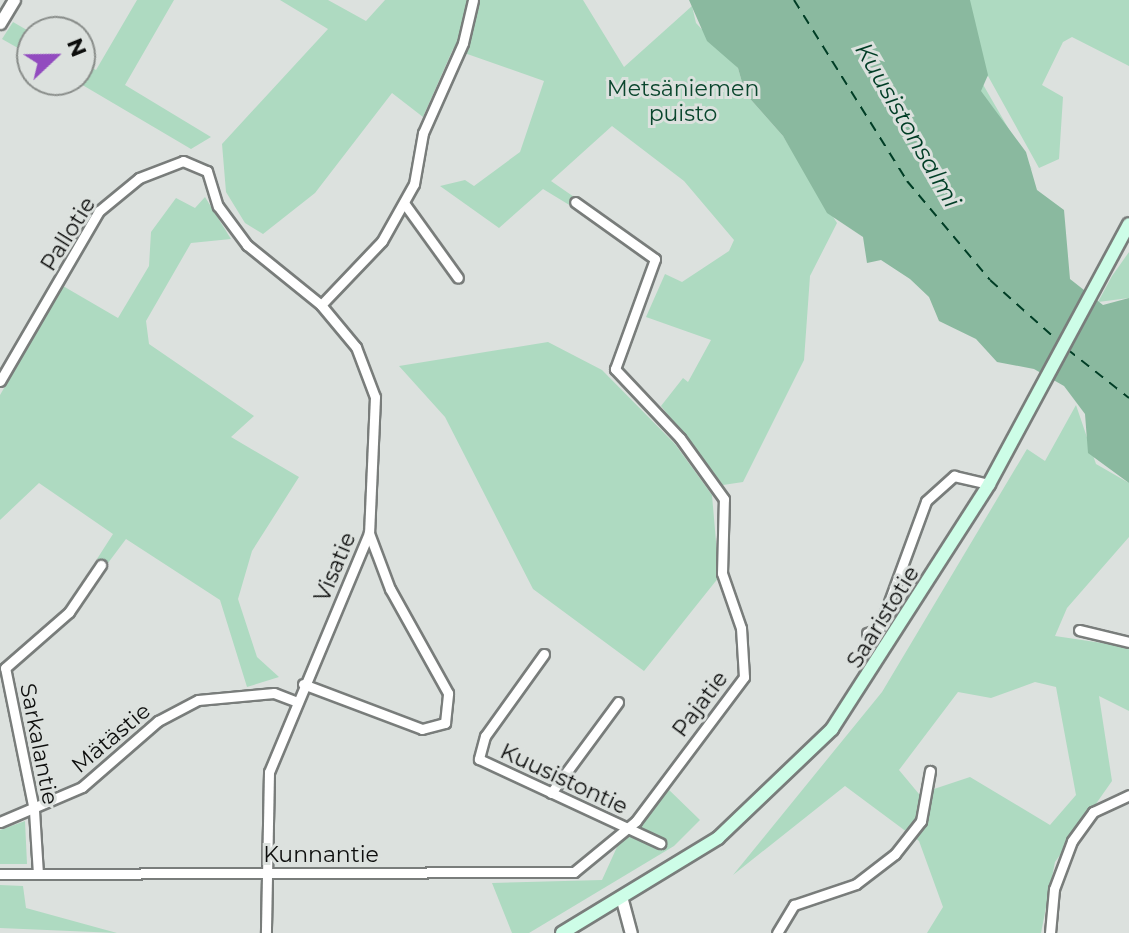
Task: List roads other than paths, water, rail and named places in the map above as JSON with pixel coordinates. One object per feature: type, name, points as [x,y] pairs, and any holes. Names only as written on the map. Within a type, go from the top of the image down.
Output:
[{"type":"main road","name":"Saaristotie","points":[[562,933],[622,900],[728,829],[832,729],[989,484],[1027,407],[1129,224]]},
{"type":"street","points":[[0,23],[14,0]]},
{"type":"street","points":[[321,305],[382,241],[404,203],[473,0]]},
{"type":"street","name":"Pallotie","points":[[0,381],[114,195],[183,161],[207,171]]},
{"type":"street","name":"Visatie","points":[[207,171],[218,206],[247,245],[321,305],[356,347],[375,397],[369,533],[295,701],[269,772],[266,933]]},
{"type":"street","name":"Pajatie","points":[[575,202],[651,252],[656,272],[615,369],[718,488],[722,573],[741,628],[744,677],[628,830]]},
{"type":"street","points":[[404,203],[458,278]]},
{"type":"street","points":[[867,633],[879,629],[926,501],[954,476],[989,484]]},
{"type":"street","points":[[303,684],[422,729],[445,723],[448,693],[390,589],[369,533]]},
{"type":"street","name":"Sarkalantie","points":[[38,874],[34,810],[2,667],[69,612],[101,565]]},
{"type":"street","points":[[1079,630],[1129,642]]},
{"type":"street","name":"Kuusistontie","points":[[544,654],[485,736],[479,759],[660,843]]},
{"type":"street","name":"Mätästie","points":[[0,822],[34,810],[105,771],[178,708],[242,693],[295,701]]},
{"type":"street","points":[[551,793],[618,702]]},
{"type":"street","points":[[777,933],[794,905],[856,884],[895,854],[921,821],[930,771]]},
{"type":"street","points":[[1050,933],[1054,889],[1072,841],[1093,812],[1129,795]]},
{"type":"street","name":"Kunnantie","points":[[0,874],[574,872],[628,830]]},
{"type":"street","points":[[622,900],[631,933]]},
{"type":"water","name":"Kuusistonsalmi","points":[[689,0],[970,0],[988,75],[981,91],[1026,152],[1037,190],[1064,210],[1070,279],[1103,305],[1129,298],[1129,483],[1088,453],[1085,414],[1064,386],[1034,369],[997,362],[976,339],[939,321],[929,297],[910,279],[881,260],[867,263],[863,237],[827,213],[783,136],[745,93],[738,68],[707,41]]},
{"type":"park label","name":"Metsäniemen puisto","points":[[683,100]]}]
